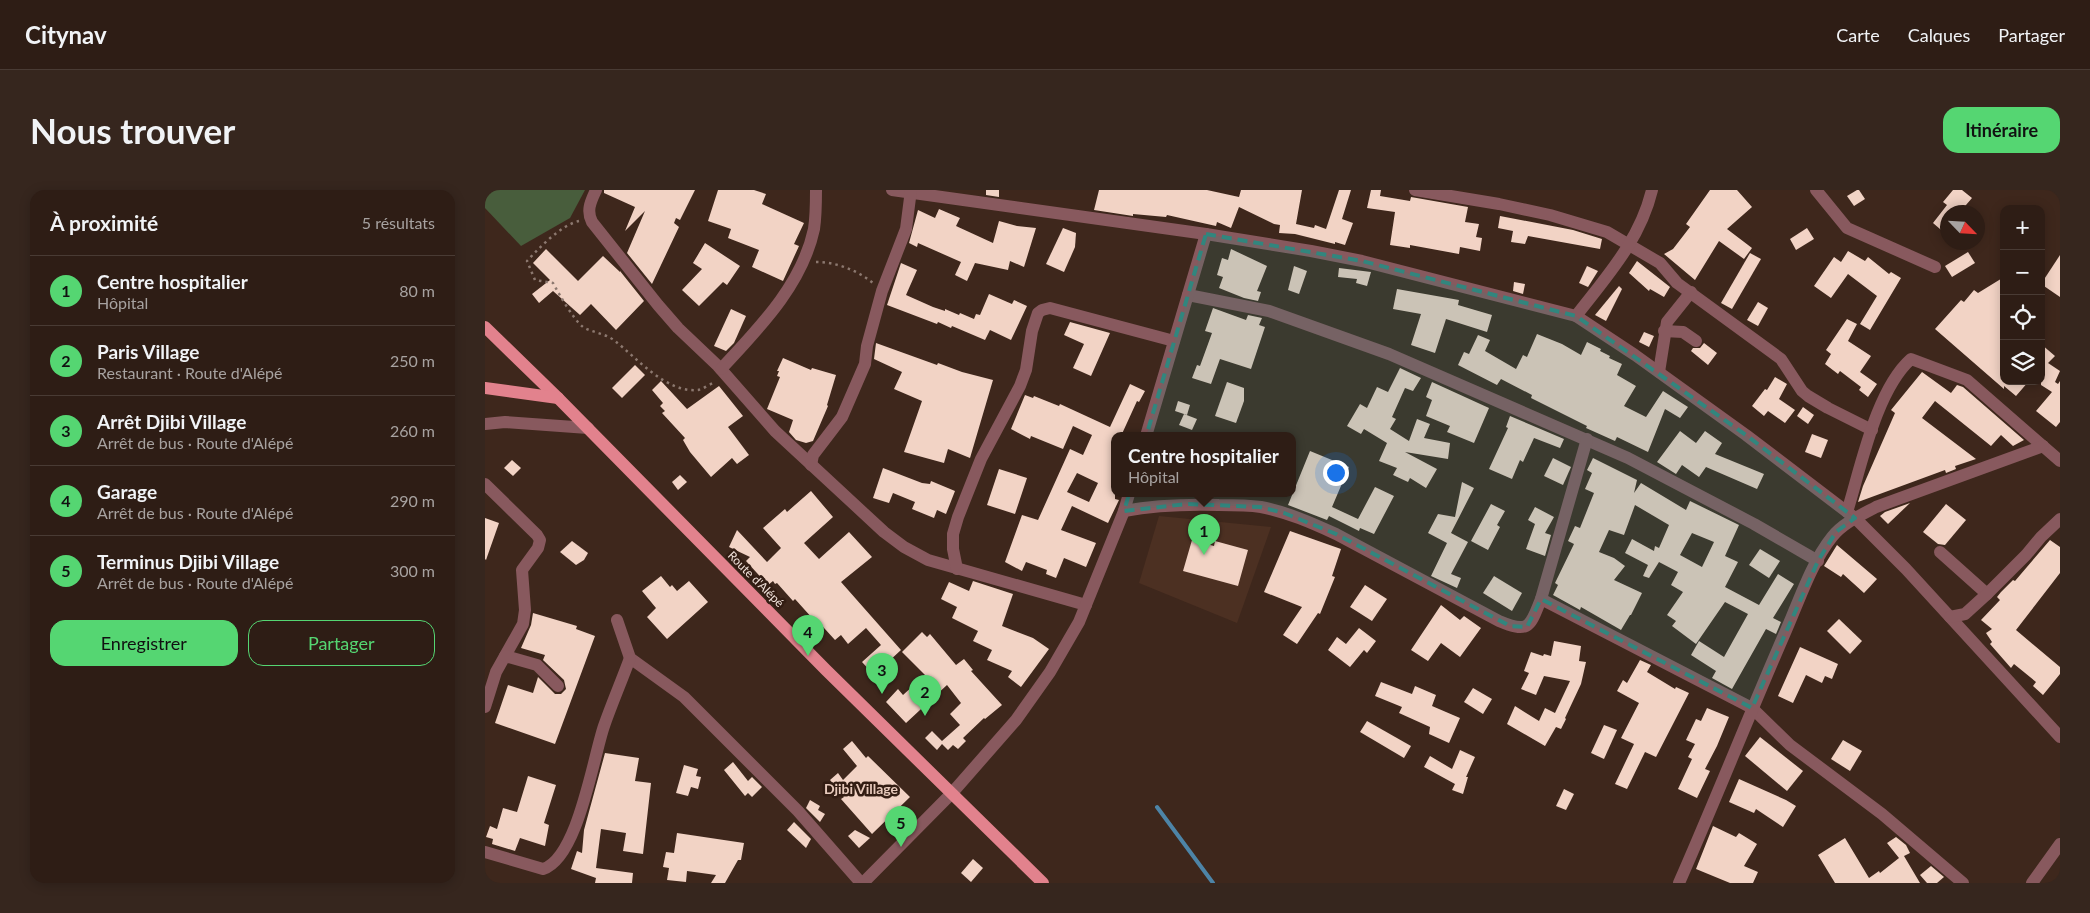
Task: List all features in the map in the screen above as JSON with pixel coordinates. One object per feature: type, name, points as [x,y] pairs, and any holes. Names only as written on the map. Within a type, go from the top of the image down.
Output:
[{"type":"main road","name":"Route d'Alépé","points":[[485,328],[559,398],[826,670],[1043,883]]},
{"type":"main road","points":[[485,388],[559,398]]},
{"type":"street","points":[[597,190],[589,207],[590,218],[599,233],[658,305],[678,328],[724,372],[775,431],[884,532],[904,547],[928,560],[1085,605]]},
{"type":"street","points":[[724,372],[772,311],[796,276],[813,231],[816,190]]},
{"type":"street","points":[[892,190],[1206,234],[1363,261],[1576,316],[1659,372],[1851,515],[1905,568],[2060,736]]},
{"type":"street","points":[[1415,190],[1550,215],[1607,232],[1660,263],[1677,283],[1781,359],[1802,391],[1808,396],[1827,408],[1872,430]]},
{"type":"street","points":[[1576,316],[1630,246],[1648,208],[1652,190]]},
{"type":"street","points":[[1816,190],[1847,228],[1935,267]]},
{"type":"street","points":[[811,465],[813,455],[842,417],[865,364],[867,346],[882,291],[906,229],[910,192]]},
{"type":"street","points":[[1147,432],[1206,234]]},
{"type":"street","points":[[1659,372],[1664,331],[1667,322],[1691,292]]},
{"type":"street","points":[[1188,295],[1269,311],[1389,354],[1629,458],[1754,524],[1817,561]]},
{"type":"street","points":[[957,569],[953,550],[953,534],[958,517],[981,459],[1019,386],[1025,370],[1032,331],[1038,313],[1050,308],[1174,341]]},
{"type":"street","points":[[1664,331],[1683,332],[1696,342]]},
{"type":"street","points":[[1679,883],[1715,802],[1752,708],[1817,561],[1836,532],[1851,515],[1872,430],[1882,402],[1909,361],[1914,359],[1967,380],[2060,461]]},
{"type":"street","points":[[485,424],[505,422],[588,428]]},
{"type":"street","points":[[1124,511],[1156,505],[1187,504],[1260,507],[1284,513],[1336,534],[1510,626],[1521,628],[1527,627],[1531,622],[1541,599],[1587,439]]},
{"type":"street","points":[[1851,515],[2043,446]]},
{"type":"street","points":[[485,484],[541,540],[538,548],[522,570],[525,610],[523,624],[497,672],[485,707]]},
{"type":"street","points":[[617,620],[630,658],[683,697],[798,811],[866,882],[952,793],[1016,720],[1050,672],[1079,622],[1128,497]]},
{"type":"street","points":[[1950,617],[1965,614],[2060,520]]},
{"type":"street","points":[[1940,552],[1987,594]]},
{"type":"street","points":[[1541,599],[1752,708],[1790,746],[1882,814],[1963,883]]},
{"type":"street","points":[[505,656],[537,665],[558,686]]},
{"type":"street","points":[[485,852],[543,870],[555,864],[576,828],[604,726],[630,658]]},
{"type":"street","points":[[2032,883],[2060,844]]},
{"type":"path","points":[[590,218],[571,222],[543,244],[527,261],[535,280],[553,283],[561,300],[583,327],[607,335],[633,354],[643,367],[678,387],[699,390],[724,372]]},
{"type":"path","points":[[802,262],[828,262],[843,266],[871,281],[882,291]]},
{"type":"highlighted area","points":[[1206,234],[1362,261],[1576,316],[1746,435],[1855,518],[1836,532],[1818,561],[1752,708],[1541,599],[1527,627],[1510,626],[1336,534],[1284,513],[1260,507],[1187,504],[1124,511]]},
{"type":"shaded area","points":[[1159,516],[1271,527],[1237,623],[1139,583]]},
{"type":"green space","points":[[485,190],[585,190],[570,218],[521,246],[485,208]]},
{"type":"building","points":[[604,190],[695,190],[680,220],[676,218],[674,223],[679,227],[652,284],[627,253],[645,211],[625,231],[635,207],[604,193]]},
{"type":"building","points":[[718,190],[754,190],[766,194],[762,204],[804,223],[794,244],[799,246],[783,281],[752,267],[759,250],[728,238],[731,229],[708,221]]},
{"type":"building","points":[[986,190],[999,190],[999,197],[986,195]]},
{"type":"building","points":[[1099,190],[1207,190],[1239,197],[1241,190],[1302,190],[1296,224],[1314,228],[1315,225],[1326,229],[1339,190],[1351,190],[1342,219],[1353,223],[1345,245],[1335,242],[1335,244],[1295,234],[1279,233],[1280,225],[1239,207],[1231,228],[1217,222],[1216,226],[1167,215],[1166,217],[1133,214],[1133,216],[1094,210]]},
{"type":"building","points":[[1371,190],[1381,190],[1380,196],[1410,201],[1411,197],[1468,207],[1465,222],[1479,224],[1476,237],[1482,238],[1480,251],[1460,247],[1459,254],[1410,245],[1410,248],[1390,245],[1395,212],[1367,208]]},
{"type":"building","points":[[1710,190],[1737,190],[1752,207],[1727,229],[1752,248],[1744,259],[1719,241],[1695,280],[1664,254],[1673,249],[1690,227],[1686,224]]},
{"type":"building","points":[[1857,190],[1865,199],[1854,206],[1847,196]]},
{"type":"building","points":[[1953,190],[1962,190],[1972,198],[1966,205],[1947,205],[1943,202]]},
{"type":"building","points":[[939,209],[960,218],[956,226],[993,243],[999,221],[1017,226],[1036,228],[1024,267],[1010,261],[1008,270],[975,263],[967,281],[955,275],[961,262],[918,243],[917,247],[909,243],[918,210],[935,218]]},
{"type":"building","points":[[1940,214],[1940,229],[1933,223]]},
{"type":"building","points":[[1500,216],[1573,230],[1602,239],[1600,249],[1528,236],[1525,244],[1511,242],[1513,231],[1498,228]]},
{"type":"building","points":[[1063,228],[1076,233],[1075,247],[1064,272],[1046,264]]},
{"type":"building","points":[[1807,228],[1814,239],[1796,250],[1790,239]]},
{"type":"building","points":[[705,243],[740,266],[727,285],[723,282],[699,306],[682,290],[702,269],[693,263]]},
{"type":"building","points":[[546,249],[578,281],[603,256],[620,271],[644,301],[616,330],[591,304],[580,315],[553,291],[539,303],[532,294],[550,280],[533,263]]},
{"type":"building","points":[[1231,249],[1267,266],[1257,291],[1261,292],[1258,301],[1244,298],[1219,288],[1223,277],[1217,275],[1222,258],[1228,260]]},
{"type":"building","points":[[1848,251],[1865,261],[1868,257],[1889,274],[1891,272],[1901,278],[1870,330],[1860,324],[1877,296],[1848,274],[1831,298],[1814,286],[1834,257],[1841,262]]},
{"type":"building","points":[[1968,252],[1975,263],[1952,277],[1945,266]]},
{"type":"building","points":[[1750,253],[1761,259],[1732,309],[1721,303]]},
{"type":"building","points":[[2060,255],[2060,297],[2045,287],[2045,278]]},
{"type":"building","points":[[1637,261],[1670,287],[1664,297],[1650,289],[1649,291],[1629,273]]},
{"type":"building","points":[[901,263],[917,270],[906,295],[933,307],[945,311],[945,309],[959,315],[960,313],[974,319],[976,314],[980,315],[989,294],[1012,304],[1014,300],[1027,306],[1011,340],[990,330],[985,340],[952,326],[951,328],[938,322],[937,324],[887,305]]},
{"type":"building","points":[[1294,266],[1307,271],[1299,294],[1288,290]]},
{"type":"building","points":[[1587,266],[1598,271],[1588,287],[1579,283]]},
{"type":"building","points":[[1339,268],[1371,272],[1367,286],[1356,283],[1357,279],[1338,277]]},
{"type":"building","points":[[2000,279],[2000,385],[2026,385],[2016,396],[2004,386],[2004,389],[1935,329],[1961,300],[1964,302],[1974,290],[1978,293]]},
{"type":"building","points":[[1514,282],[1525,284],[1523,294],[1513,291]]},
{"type":"building","points":[[1619,286],[1622,289],[1606,321],[1595,315]]},
{"type":"building","points":[[1397,289],[1459,300],[1458,305],[1492,315],[1487,332],[1446,319],[1435,353],[1411,345],[1421,314],[1393,309]]},
{"type":"building","points":[[1758,302],[1768,308],[1758,326],[1747,320]]},
{"type":"building","points":[[1213,308],[1246,320],[1248,315],[1262,318],[1259,325],[1265,327],[1251,369],[1220,359],[1211,384],[1192,378],[1197,365],[1200,366],[1212,333],[1205,331]]},
{"type":"building","points":[[731,309],[746,316],[734,343],[726,351],[714,346]]},
{"type":"building","points":[[1847,319],[1857,324],[1848,341],[1871,356],[1860,372],[1877,384],[1868,397],[1859,390],[1861,387],[1840,371],[1838,374],[1825,364],[1831,354],[1826,350]]},
{"type":"building","points":[[1070,322],[1110,333],[1091,376],[1073,368],[1084,344],[1064,335]]},
{"type":"building","points":[[1644,332],[1654,336],[1649,347],[1639,342]]},
{"type":"building","points":[[1537,334],[1562,344],[1581,355],[1587,342],[1601,349],[1600,351],[1610,356],[1609,358],[1622,364],[1617,375],[1636,386],[1624,406],[1646,417],[1663,391],[1688,407],[1680,418],[1665,409],[1648,452],[1617,437],[1615,441],[1586,428],[1587,426],[1531,398],[1532,395],[1501,379],[1497,385],[1458,365],[1464,352],[1469,354],[1478,335],[1490,340],[1485,351],[1516,369],[1523,355],[1527,357]]},
{"type":"building","points":[[876,343],[937,365],[938,363],[962,372],[993,380],[970,458],[948,449],[944,463],[904,452],[922,401],[894,389],[902,372],[874,359]]},
{"type":"building","points":[[1704,343],[1717,353],[1708,365],[1691,351],[1693,348],[1700,348]]},
{"type":"building","points":[[2045,347],[2055,356],[2048,363],[2060,371],[2055,382],[2058,384],[2060,381],[2060,422],[2056,427],[2036,411],[2052,392],[2041,385],[2045,385]]},
{"type":"building","points":[[783,358],[811,370],[812,368],[836,375],[828,406],[813,441],[806,443],[796,440],[789,432],[793,420],[767,409],[780,377],[777,376],[779,371],[777,371]]},
{"type":"building","points":[[635,365],[645,375],[622,398],[612,388]]},
{"type":"building","points":[[1400,368],[1421,378],[1413,391],[1405,388],[1392,417],[1396,419],[1390,429],[1409,441],[1417,419],[1430,424],[1424,438],[1450,443],[1448,459],[1405,452],[1437,469],[1426,488],[1410,478],[1408,482],[1393,475],[1397,468],[1379,461],[1387,443],[1364,429],[1361,434],[1347,426],[1360,404],[1367,408],[1377,387],[1388,392]]},
{"type":"building","points":[[1922,372],[1951,393],[1957,385],[1963,387],[2024,440],[2013,446],[2001,435],[1991,446],[1935,401],[1922,418],[1976,459],[1955,466],[1956,469],[1946,473],[1945,470],[1858,502],[1863,486],[1895,413],[1891,410]]},
{"type":"building","points":[[1775,377],[1787,384],[1779,399],[1795,410],[1785,423],[1768,411],[1764,416],[1752,406],[1765,389],[1767,390]]},
{"type":"building","points":[[661,381],[687,409],[719,386],[743,416],[728,427],[749,455],[737,464],[732,458],[711,477],[690,452],[683,440],[685,438],[662,413],[665,411],[660,406],[663,403],[652,390]]},
{"type":"building","points":[[1227,382],[1244,388],[1244,401],[1236,423],[1215,416]]},
{"type":"building","points":[[1432,382],[1489,408],[1474,443],[1447,432],[1450,426],[1426,416],[1432,400],[1426,397]]},
{"type":"building","points":[[1130,384],[1145,391],[1139,402],[1137,401],[1123,432],[1111,432],[1111,497],[1119,500],[1108,523],[1072,506],[1061,530],[1096,543],[1086,567],[1064,558],[1056,578],[1046,574],[1047,570],[1026,562],[1022,571],[1005,562],[1022,515],[1038,520],[1070,449],[1083,455],[1092,435],[1073,426],[1063,449],[1031,436],[1030,439],[1011,429],[1025,395],[1033,398],[1034,396],[1059,406],[1060,404],[1110,427]],"holes":[[[1077,473],[1098,483],[1089,502],[1067,492]]]},
{"type":"building","points":[[1178,401],[1190,405],[1187,415],[1175,411]]},
{"type":"building","points":[[1803,407],[1814,415],[1808,424],[1797,416]]},
{"type":"building","points":[[1184,414],[1197,419],[1192,430],[1179,425]]},
{"type":"building","points":[[1510,416],[1564,439],[1560,448],[1534,438],[1523,462],[1520,460],[1512,479],[1489,469],[1508,428],[1506,427]]},
{"type":"building","points":[[1680,431],[1696,443],[1705,431],[1722,443],[1715,454],[1764,474],[1757,489],[1706,467],[1699,477],[1682,465],[1676,474],[1657,462]]},
{"type":"building","points":[[1812,434],[1828,440],[1821,458],[1805,452]]},
{"type":"building","points":[[1310,451],[1349,467],[1332,507],[1358,519],[1375,487],[1394,496],[1374,534],[1360,528],[1359,531],[1329,516],[1327,520],[1288,505],[1291,497],[1296,497],[1296,485]]},
{"type":"building","points":[[1553,458],[1571,467],[1563,485],[1544,476]]},
{"type":"building","points":[[1593,458],[1637,480],[1634,493],[1641,483],[1686,510],[1690,501],[1739,525],[1725,556],[1738,562],[1725,587],[1759,605],[1778,574],[1794,584],[1773,618],[1781,622],[1776,634],[1766,629],[1732,689],[1712,678],[1716,671],[1691,655],[1699,641],[1724,657],[1748,614],[1725,602],[1696,644],[1672,626],[1676,621],[1667,615],[1683,592],[1671,585],[1678,572],[1659,562],[1649,578],[1643,576],[1648,565],[1625,553],[1632,539],[1654,551],[1655,546],[1659,548],[1669,525],[1635,505],[1624,535],[1609,530],[1599,552],[1614,558],[1625,566],[1614,580],[1642,593],[1621,630],[1581,607],[1580,610],[1553,595],[1558,585],[1555,583],[1574,544],[1568,541],[1575,526],[1580,528],[1594,493],[1585,489],[1592,473],[1587,470]],"holes":[[[1692,533],[1714,542],[1702,567],[1680,555]]]},
{"type":"building","points":[[512,460],[521,468],[513,476],[504,468]]},
{"type":"building","points":[[883,468],[922,483],[930,484],[931,481],[955,491],[946,514],[937,510],[934,518],[912,509],[915,502],[893,493],[889,503],[873,498]]},
{"type":"building","points":[[999,469],[1027,478],[1015,514],[987,505]]},
{"type":"building","points":[[680,475],[687,482],[678,490],[672,482]]},
{"type":"building","points":[[1462,482],[1474,488],[1451,533],[1468,542],[1451,574],[1461,578],[1457,588],[1431,576],[1447,543],[1428,533],[1438,514],[1455,517]]},
{"type":"building","points":[[811,491],[833,517],[804,543],[819,559],[849,532],[872,557],[841,582],[901,650],[874,675],[862,662],[881,645],[866,628],[848,644],[841,635],[835,640],[814,617],[813,619],[795,599],[793,601],[777,583],[775,584],[773,581],[768,585],[746,561],[750,557],[729,547],[737,530],[767,562],[781,548],[763,528],[785,509],[787,512]]},
{"type":"building","points":[[1910,503],[1888,524],[1880,516],[1885,512]]},
{"type":"building","points":[[1491,504],[1505,511],[1497,525],[1500,527],[1488,550],[1471,541]]},
{"type":"building","points":[[1946,504],[1966,520],[1945,545],[1938,544],[1923,532]]},
{"type":"building","points":[[1535,507],[1554,517],[1545,533],[1551,535],[1545,556],[1526,549],[1535,524],[1528,520]]},
{"type":"building","points":[[485,518],[499,523],[486,560],[485,559]]},
{"type":"building","points":[[1290,531],[1341,549],[1332,576],[1335,577],[1320,614],[1318,613],[1297,644],[1283,635],[1302,607],[1264,592]]},
{"type":"building","points":[[1192,540],[1214,546],[1215,541],[1248,550],[1238,586],[1183,571]]},
{"type":"building","points":[[2050,540],[2060,547],[2060,573],[2016,630],[2060,667],[2060,674],[2043,695],[2033,686],[2036,682],[2014,664],[2011,668],[1990,644],[1992,642],[1986,633],[1992,629],[1981,620],[2000,600],[1997,597],[2001,592],[2013,580],[2015,581]]},
{"type":"building","points":[[572,541],[588,553],[584,560],[576,565],[560,552]]},
{"type":"building","points":[[1837,545],[1877,579],[1864,593],[1843,574],[1841,577],[1824,566]]},
{"type":"building","points":[[1760,549],[1780,561],[1769,578],[1749,565]]},
{"type":"building","points":[[661,576],[670,587],[672,585],[677,591],[689,581],[708,602],[667,639],[647,617],[656,608],[642,591]]},
{"type":"building","points":[[1494,576],[1522,593],[1512,611],[1483,593]]},
{"type":"building","points":[[973,581],[1013,594],[1002,626],[1033,638],[1049,649],[1021,687],[1008,677],[1012,671],[987,660],[992,650],[973,641],[978,631],[952,618],[957,607],[941,599],[949,582],[969,591]]},
{"type":"building","points":[[1365,585],[1387,599],[1372,621],[1350,607]]},
{"type":"building","points":[[1441,605],[1460,620],[1464,616],[1481,628],[1460,657],[1441,643],[1428,661],[1411,650]]},
{"type":"building","points":[[533,613],[577,626],[576,629],[595,636],[555,744],[495,723],[508,685],[533,693],[538,677],[555,694],[561,694],[566,689],[564,680],[543,660],[545,655],[521,648],[531,625]]},
{"type":"building","points":[[1839,619],[1862,641],[1850,654],[1827,631]]},
{"type":"building","points":[[1359,628],[1376,641],[1367,653],[1364,650],[1350,667],[1328,650],[1337,637],[1346,644]]},
{"type":"building","points":[[922,632],[927,637],[930,634],[956,665],[964,659],[973,670],[971,671],[1002,705],[984,718],[963,738],[966,741],[958,749],[953,745],[948,750],[942,744],[937,750],[925,738],[932,731],[942,741],[960,725],[950,714],[961,703],[947,685],[906,723],[886,702],[898,689],[903,695],[925,675],[902,652]]},
{"type":"building","points":[[1554,641],[1581,646],[1579,661],[1586,662],[1581,684],[1566,719],[1561,729],[1556,727],[1545,746],[1507,724],[1515,706],[1539,721],[1545,708],[1555,713],[1570,681],[1544,676],[1536,695],[1521,689],[1529,673],[1524,671],[1531,652],[1543,656],[1544,654],[1551,656]]},
{"type":"building","points":[[1800,647],[1838,664],[1832,679],[1825,676],[1822,683],[1806,675],[1793,703],[1778,696]]},
{"type":"building","points":[[1640,660],[1651,665],[1647,672],[1675,689],[1676,687],[1689,693],[1656,757],[1645,752],[1627,789],[1615,784],[1634,744],[1621,738],[1639,703],[1617,691],[1623,680],[1627,683]]},
{"type":"building","points":[[1381,682],[1412,694],[1415,686],[1436,695],[1432,706],[1460,718],[1449,743],[1429,734],[1430,727],[1399,713],[1402,707],[1375,696]]},
{"type":"building","points":[[1473,688],[1492,699],[1483,714],[1464,702]]},
{"type":"building","points":[[1707,708],[1729,717],[1705,769],[1710,771],[1697,798],[1678,789],[1692,759],[1688,757],[1695,744],[1686,740],[1696,719],[1701,721]]},
{"type":"building","points":[[1367,721],[1411,746],[1404,758],[1360,732]]},
{"type":"building","points":[[1604,725],[1617,730],[1604,759],[1591,753]]},
{"type":"building","points":[[1760,737],[1803,771],[1787,791],[1745,756]]},
{"type":"building","points":[[1843,740],[1862,751],[1850,771],[1831,759]]},
{"type":"building","points":[[852,741],[866,758],[868,756],[910,797],[872,834],[841,799],[844,797],[830,780],[838,773],[843,780],[857,766],[843,749]]},
{"type":"building","points":[[1460,750],[1475,757],[1466,777],[1468,777],[1463,794],[1452,790],[1455,784],[1424,767],[1430,756],[1452,769]]},
{"type":"building","points":[[605,753],[639,758],[635,781],[651,783],[643,854],[623,851],[626,833],[601,829],[596,868],[633,873],[632,883],[595,883],[596,878],[571,869],[577,851],[582,853],[584,830]]},
{"type":"building","points":[[733,762],[748,781],[752,777],[762,787],[752,797],[748,793],[745,796],[724,770]]},
{"type":"building","points":[[684,765],[698,769],[696,776],[701,777],[698,789],[691,787],[688,796],[676,793]]},
{"type":"building","points":[[528,776],[556,785],[544,823],[549,825],[545,846],[520,838],[515,851],[492,844],[493,839],[486,837],[490,826],[497,829],[503,808],[517,812]]},
{"type":"building","points":[[1739,779],[1796,806],[1783,827],[1756,809],[1754,813],[1729,802]]},
{"type":"building","points":[[1564,789],[1574,794],[1566,810],[1556,806]]},
{"type":"building","points":[[810,800],[820,806],[818,810],[825,814],[820,822],[806,808]]},
{"type":"building","points":[[794,822],[811,839],[806,848],[787,830]]},
{"type":"building","points":[[1713,826],[1736,837],[1739,833],[1757,844],[1744,866],[1758,872],[1753,883],[1730,883],[1696,869]]},
{"type":"building","points":[[855,830],[870,838],[859,848],[848,836]]},
{"type":"building","points":[[677,833],[744,843],[741,860],[738,860],[725,883],[711,883],[716,875],[687,871],[686,882],[667,880],[669,868],[663,867],[666,852],[674,853]]},
{"type":"building","points":[[1896,837],[1906,845],[1910,853],[1904,856],[1920,883],[1835,883],[1818,855],[1845,838],[1869,878],[1879,871],[1880,873],[1899,858],[1887,843]]},
{"type":"building","points":[[973,859],[983,868],[971,882],[961,873]]},
{"type":"building","points":[[1931,866],[1944,877],[1937,883],[1927,883],[1920,875]]},
{"type":"waterway","points":[[1157,807],[1213,883]]},
{"type":"place","name":"Centre hospitalier","points":[[1204,555]]},
{"type":"place","name":"Garage","points":[[808,656]]},
{"type":"place","name":"Arrêt Djibi Village","points":[[882,694]]},
{"type":"place","name":"Paris Village","points":[[925,716]]},
{"type":"place","name":"Terminus Djibi Village","points":[[901,847]]},
{"type":"district","name":"Djibi Village","points":[[861,788]]}]
